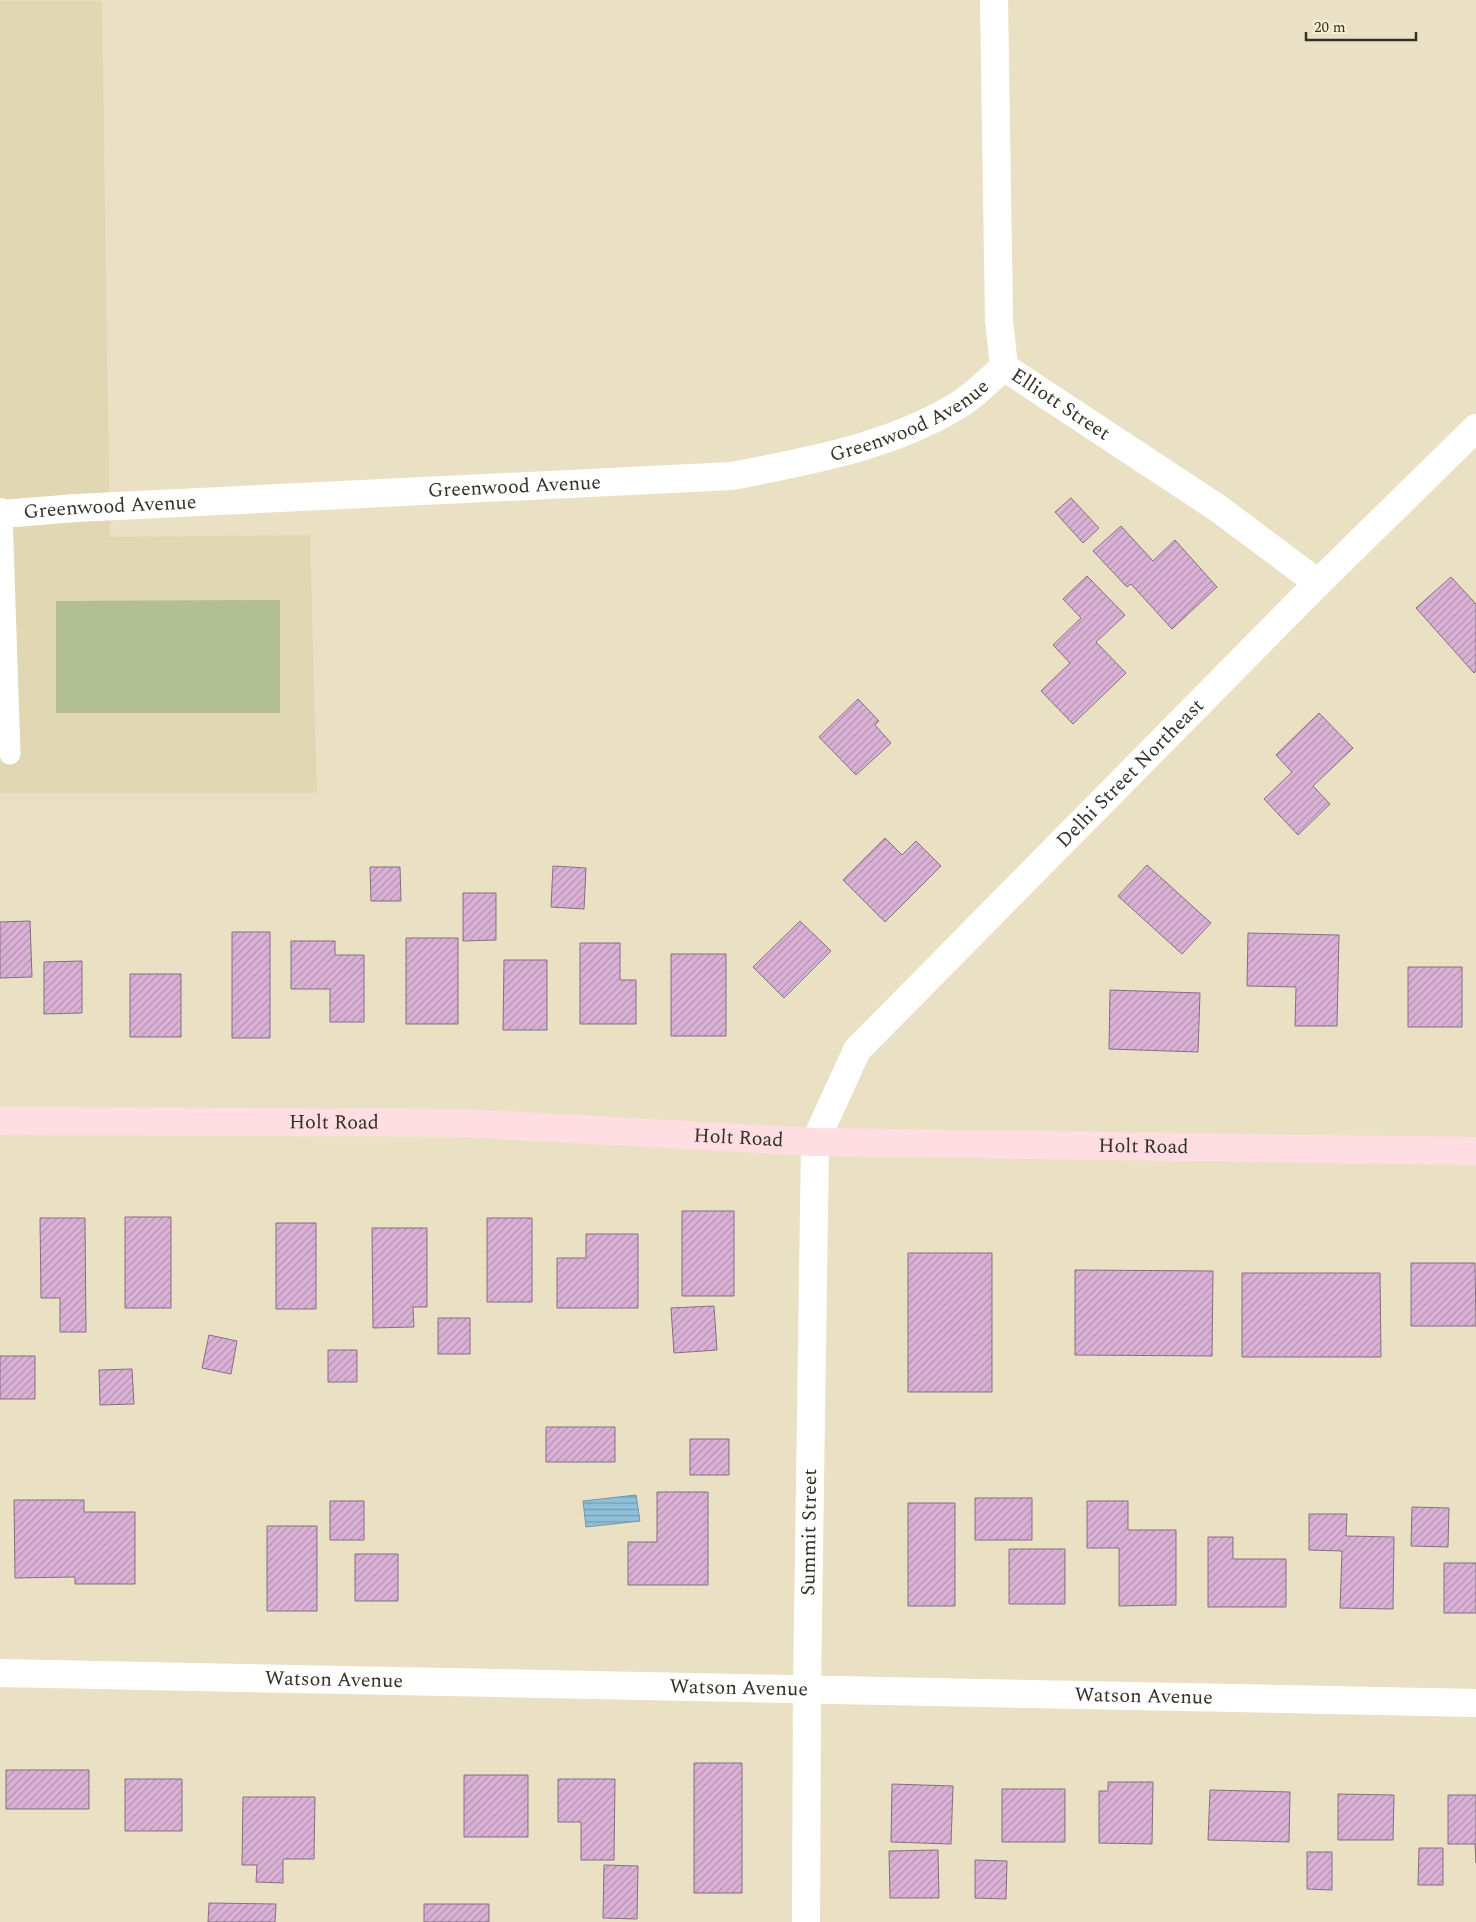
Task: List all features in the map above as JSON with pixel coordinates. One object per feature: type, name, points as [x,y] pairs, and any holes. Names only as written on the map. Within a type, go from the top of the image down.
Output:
[{"type":"main road","name":"Holt Road","points":[[0,1121],[464,1123],[815,1142],[1476,1151]]},
{"type":"street","name":"Elliott Street","points":[[994,0],[999,320],[1004,367],[1219,510],[1318,583]]},
{"type":"street","name":"Greenwood Avenue","points":[[1,514],[76,508],[732,476],[816,460],[894,437],[958,405],[1004,367]]},
{"type":"street","name":"Delhi Street Northeast","points":[[815,1142],[856,1050],[1318,583],[1476,428]]},
{"type":"street","name":"Summit Street","points":[[806,1922],[807,1690],[815,1142]]},
{"type":"street","name":"Watson Avenue","points":[[0,1673],[1476,1703]]},
{"type":"lane","points":[[1,514],[10,754]]},
{"type":"shaded area","points":[[0,1],[102,1],[110,537],[310,535],[317,793],[0,793]]},
{"type":"green space","points":[[280,600],[280,713],[56,713],[56,601]]},
{"type":"water","points":[[636,1495],[640,1521],[586,1527],[583,1501]]},
{"type":"building","points":[[1071,498],[1099,528],[1083,543],[1055,512]]},
{"type":"building","points":[[1121,526],[1153,561],[1175,540],[1217,587],[1172,629],[1131,584],[1127,587],[1093,551]]},
{"type":"building","points":[[1087,576],[1125,615],[1096,642],[1126,673],[1073,724],[1041,691],[1070,663],[1053,645],[1081,618],[1063,599]]},
{"type":"building","points":[[1451,577],[1476,604],[1476,671],[1474,673],[1416,608]]},
{"type":"building","points":[[858,699],[879,721],[875,725],[891,743],[856,775],[819,737]]},
{"type":"building","points":[[1319,713],[1353,748],[1313,786],[1330,804],[1298,835],[1264,799],[1292,772],[1276,755]]},
{"type":"building","points":[[885,838],[902,855],[916,841],[941,866],[885,922],[843,880]]},
{"type":"building","points":[[1147,865],[1211,923],[1182,954],[1118,896]]},
{"type":"building","points":[[553,866],[586,868],[584,909],[551,907]]},
{"type":"building","points":[[370,867],[400,867],[401,901],[371,901]]},
{"type":"building","points":[[463,893],[496,893],[496,940],[463,941]]},
{"type":"building","points":[[30,921],[32,977],[0,978],[0,922]]},
{"type":"building","points":[[800,921],[831,951],[784,998],[753,967]]},
{"type":"building","points":[[232,932],[270,932],[270,1038],[232,1038]]},
{"type":"building","points":[[1248,933],[1339,935],[1337,1026],[1295,1026],[1296,987],[1247,986]]},
{"type":"building","points":[[406,938],[458,938],[458,1024],[406,1024]]},
{"type":"building","points":[[291,941],[335,941],[335,955],[364,955],[364,1022],[330,1022],[330,989],[291,989]]},
{"type":"building","points":[[580,943],[620,943],[620,980],[636,980],[636,1024],[580,1024]]},
{"type":"building","points":[[671,954],[726,954],[726,1036],[671,1036]]},
{"type":"building","points":[[504,960],[547,960],[547,1030],[503,1030]]},
{"type":"building","points":[[82,961],[82,1013],[44,1014],[44,962]]},
{"type":"building","points":[[1408,967],[1462,967],[1462,1027],[1408,1027]]},
{"type":"building","points":[[130,974],[181,974],[181,1037],[130,1037]]},
{"type":"building","points":[[1110,990],[1200,993],[1198,1052],[1109,1049]]},
{"type":"building","points":[[682,1211],[734,1211],[734,1296],[682,1296]]},
{"type":"building","points":[[125,1217],[171,1217],[171,1308],[125,1308]]},
{"type":"building","points":[[40,1218],[85,1218],[86,1332],[60,1332],[60,1298],[41,1298]]},
{"type":"building","points":[[487,1218],[532,1218],[532,1302],[487,1302]]},
{"type":"building","points":[[276,1223],[316,1223],[316,1309],[276,1309]]},
{"type":"building","points":[[372,1228],[427,1228],[427,1307],[413,1307],[414,1327],[373,1328]]},
{"type":"building","points":[[586,1234],[638,1234],[638,1308],[557,1308],[557,1258],[586,1258]]},
{"type":"building","points":[[908,1253],[992,1253],[992,1392],[908,1392]]},
{"type":"building","points":[[1411,1263],[1475,1263],[1476,1326],[1411,1326]]},
{"type":"building","points":[[1075,1270],[1213,1271],[1212,1356],[1075,1355]]},
{"type":"building","points":[[1242,1273],[1380,1273],[1381,1357],[1242,1357]]},
{"type":"building","points":[[714,1306],[717,1350],[674,1353],[671,1308]]},
{"type":"building","points":[[438,1318],[470,1318],[470,1354],[438,1354]]},
{"type":"building","points":[[209,1335],[237,1341],[231,1374],[202,1368]]},
{"type":"building","points":[[328,1350],[357,1350],[357,1382],[328,1382]]},
{"type":"building","points":[[0,1356],[35,1356],[35,1399],[0,1399]]},
{"type":"building","points":[[132,1369],[134,1404],[100,1405],[99,1370]]},
{"type":"building","points":[[546,1427],[615,1427],[615,1462],[546,1462]]},
{"type":"building","points":[[690,1439],[729,1439],[729,1475],[690,1475]]},
{"type":"building","points":[[657,1492],[708,1492],[708,1585],[628,1585],[628,1542],[657,1542]]},
{"type":"building","points":[[975,1498],[1032,1498],[1032,1540],[975,1540]]},
{"type":"building","points":[[14,1500],[84,1500],[84,1512],[135,1512],[135,1584],[75,1584],[75,1577],[15,1578]]},
{"type":"building","points":[[330,1501],[364,1501],[364,1540],[330,1540]]},
{"type":"building","points":[[1087,1501],[1128,1501],[1128,1530],[1176,1530],[1176,1605],[1119,1606],[1119,1548],[1087,1548]]},
{"type":"building","points":[[908,1503],[955,1503],[955,1606],[908,1606]]},
{"type":"building","points":[[1412,1507],[1449,1508],[1448,1547],[1411,1546]]},
{"type":"building","points":[[1309,1514],[1347,1514],[1346,1536],[1394,1537],[1393,1609],[1340,1608],[1342,1551],[1309,1550]]},
{"type":"building","points":[[267,1526],[317,1526],[317,1611],[267,1611]]},
{"type":"building","points":[[1208,1537],[1233,1537],[1233,1559],[1286,1559],[1286,1607],[1208,1607]]},
{"type":"building","points":[[1009,1549],[1065,1549],[1065,1604],[1009,1604]]},
{"type":"building","points":[[355,1554],[398,1554],[398,1601],[355,1601]]},
{"type":"building","points":[[1444,1563],[1476,1563],[1476,1613],[1444,1613]]},
{"type":"building","points":[[694,1763],[742,1763],[742,1893],[694,1893]]},
{"type":"building","points":[[6,1770],[89,1770],[89,1809],[6,1809]]},
{"type":"building","points":[[464,1775],[528,1775],[528,1837],[464,1837]]},
{"type":"building","points":[[125,1779],[182,1779],[182,1831],[125,1831]]},
{"type":"building","points":[[558,1779],[615,1779],[614,1860],[581,1860],[581,1822],[558,1822]]},
{"type":"building","points":[[1108,1782],[1153,1782],[1152,1844],[1099,1843],[1099,1791],[1108,1791]]},
{"type":"building","points":[[892,1784],[953,1786],[951,1844],[891,1842]]},
{"type":"building","points":[[1002,1789],[1065,1789],[1065,1842],[1002,1842]]},
{"type":"building","points":[[1210,1790],[1290,1792],[1289,1842],[1208,1840]]},
{"type":"building","points":[[1338,1794],[1394,1795],[1393,1840],[1338,1840]]},
{"type":"building","points":[[1448,1795],[1476,1795],[1476,1863],[1475,1844],[1448,1844]]},
{"type":"building","points":[[243,1797],[315,1797],[314,1859],[283,1859],[283,1883],[256,1882],[257,1865],[242,1865]]},
{"type":"building","points":[[1419,1848],[1443,1848],[1443,1885],[1418,1885]]},
{"type":"building","points":[[938,1850],[939,1898],[890,1898],[889,1851]]},
{"type":"building","points":[[1307,1852],[1332,1852],[1332,1890],[1307,1889]]},
{"type":"building","points":[[975,1860],[1007,1861],[1006,1899],[975,1898]]},
{"type":"building","points":[[604,1865],[638,1866],[637,1919],[603,1918]]},
{"type":"building","points":[[209,1903],[276,1904],[275,1922],[208,1922]]},
{"type":"building","points":[[424,1904],[489,1904],[489,1922],[424,1922]]}]
